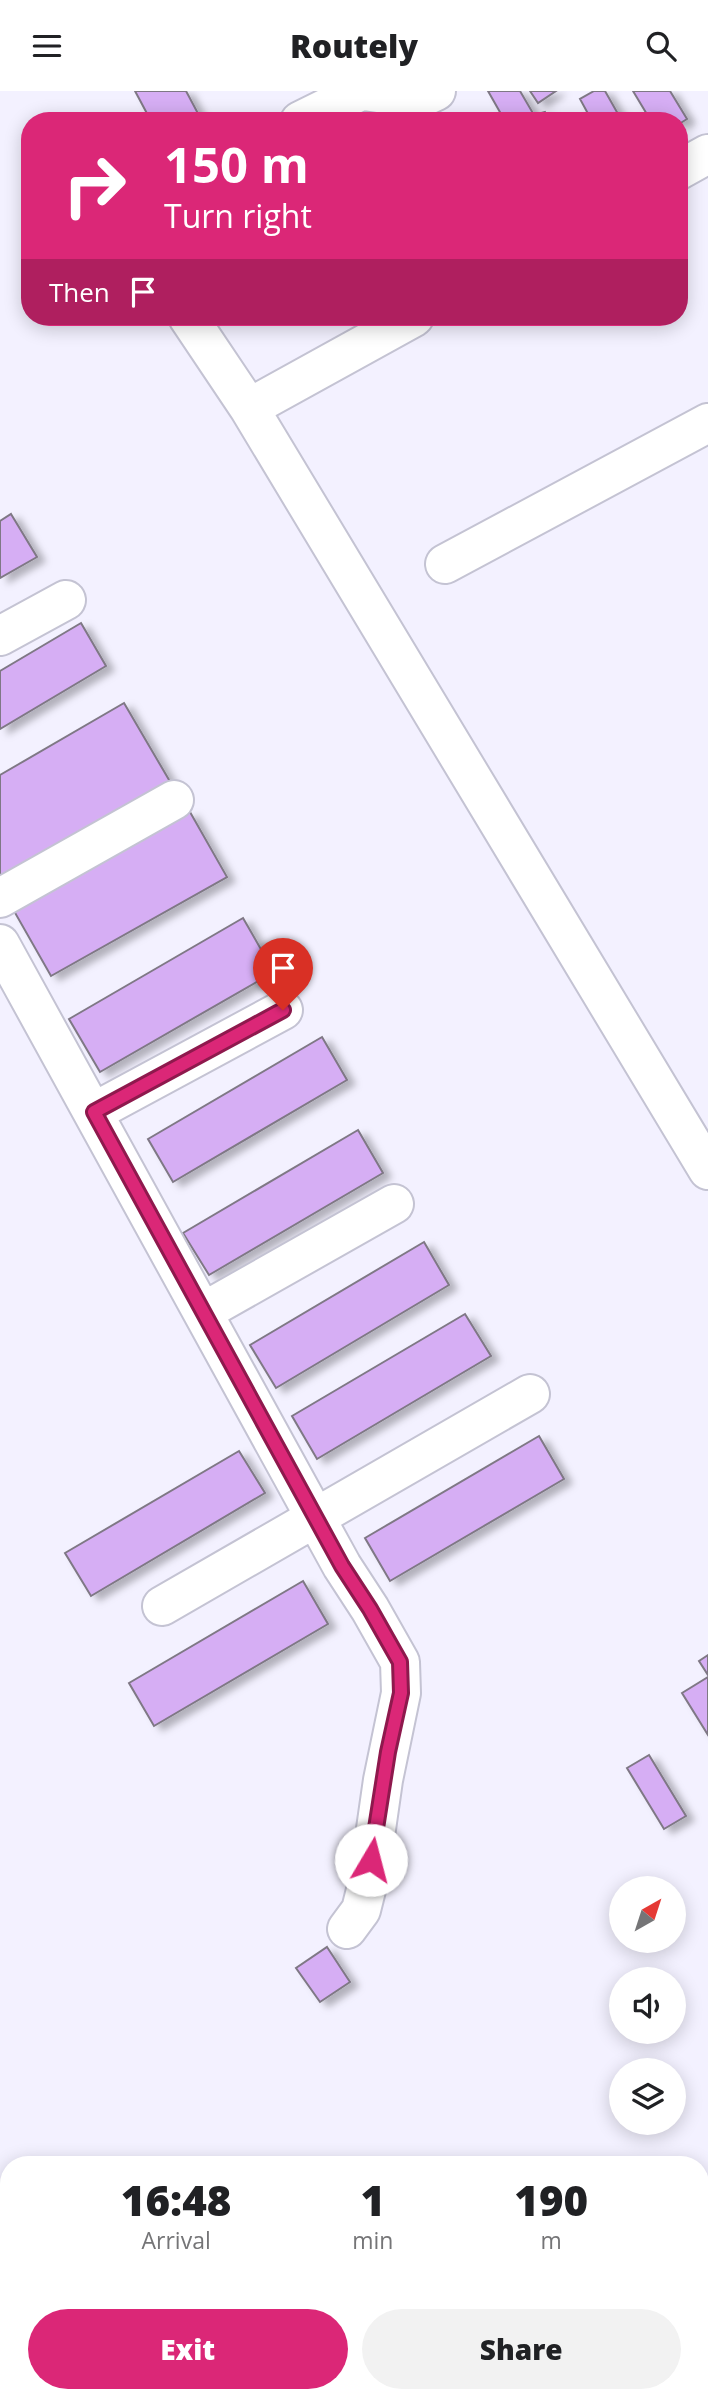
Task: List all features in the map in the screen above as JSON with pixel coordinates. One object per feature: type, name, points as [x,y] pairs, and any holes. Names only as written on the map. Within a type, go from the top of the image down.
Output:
[{"type":"street","points":[[319,112],[362,91],[419,99],[436,91]]},
{"type":"street","points":[[688,165],[708,154]]},
{"type":"street","points":[[194,326],[249,408],[708,1170]]},
{"type":"street","points":[[249,408],[398,326]]},
{"type":"street","points":[[445,564],[708,423]]},
{"type":"street","points":[[0,636],[66,600]]},
{"type":"street","points":[[0,898],[174,800]]},
{"type":"street","points":[[0,944],[315,1517],[400,1662],[401,1693],[383,1780],[369,1878],[361,1910],[347,1929]]},
{"type":"street","points":[[94,1112],[283,1010]]},
{"type":"street","points":[[203,1312],[394,1204]]},
{"type":"street","points":[[162,1606],[530,1394]]},
{"type":"building","points":[[135,91],[186,91],[197,112],[146,112]]},
{"type":"building","points":[[488,91],[520,91],[532,112],[500,112]]},
{"type":"building","points":[[530,91],[556,91],[538,103]]},
{"type":"building","points":[[594,91],[605,91],[617,112],[587,112],[580,99]]},
{"type":"building","points":[[633,91],[670,91],[683,112],[646,112]]},
{"type":"building","points":[[11,514],[37,557],[0,578],[0,521]]},
{"type":"building","points":[[81,623],[106,666],[0,729],[0,671]]},
{"type":"building","points":[[124,703],[172,785],[0,884],[0,775]]},
{"type":"building","points":[[190,812],[227,877],[51,976],[14,911]]},
{"type":"building","points":[[243,918],[274,972],[100,1072],[69,1019]]},
{"type":"building","points":[[322,1037],[347,1080],[173,1182],[148,1139]]},
{"type":"building","points":[[358,1130],[383,1173],[209,1275],[183,1233]]},
{"type":"building","points":[[424,1242],[449,1285],[276,1388],[250,1345]]},
{"type":"building","points":[[465,1314],[491,1356],[317,1459],[292,1416]]},
{"type":"building","points":[[539,1436],[564,1479],[390,1581],[365,1538]]},
{"type":"building","points":[[239,1451],[265,1493],[91,1596],[65,1553]]},
{"type":"building","points":[[303,1581],[328,1624],[154,1726],[129,1683]]},
{"type":"building","points":[[708,1655],[708,1675],[699,1661]]},
{"type":"building","points":[[708,1677],[708,1735],[682,1693]]},
{"type":"building","points":[[649,1755],[686,1816],[664,1829],[627,1768]]},
{"type":"building","points":[[327,1947],[350,1982],[320,2002],[296,1968]]},
{"type":"route","points":[[283,1010],[94,1112],[342,1566],[400,1662],[401,1693],[388,1752],[371,1860]]}]
